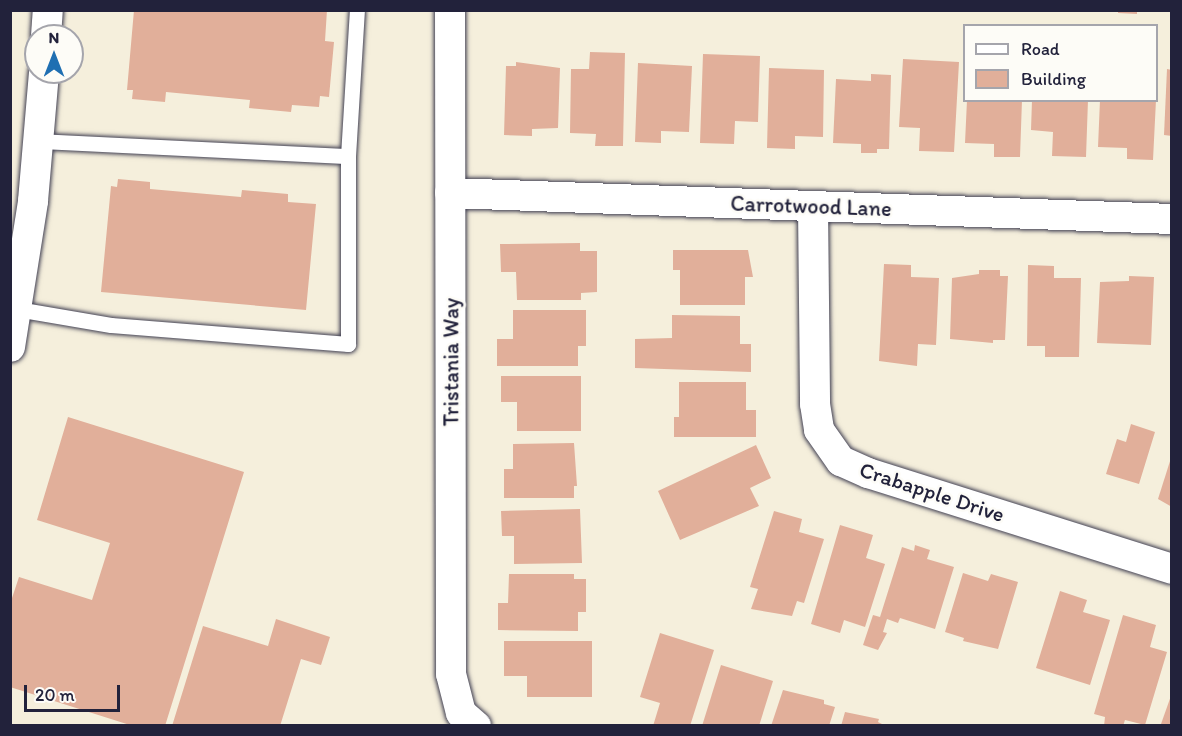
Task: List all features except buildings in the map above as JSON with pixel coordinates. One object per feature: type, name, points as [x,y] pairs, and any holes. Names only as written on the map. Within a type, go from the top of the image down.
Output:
[{"type":"street","name":"Tristania Way","points":[[450,10],[452,674],[468,719]]},
{"type":"street","points":[[10,347],[16,309],[17,261],[39,141],[43,84]]},
{"type":"street","name":"Carrotwood Lane","points":[[450,193],[1172,219]]},
{"type":"street","name":"Crabapple Drive","points":[[813,206],[815,404],[819,430],[841,461],[868,473],[1172,569]]},
{"type":"lane","points":[[16,309],[111,325],[348,344],[348,156],[357,10]]},
{"type":"lane","points":[[39,141],[348,156]]}]
